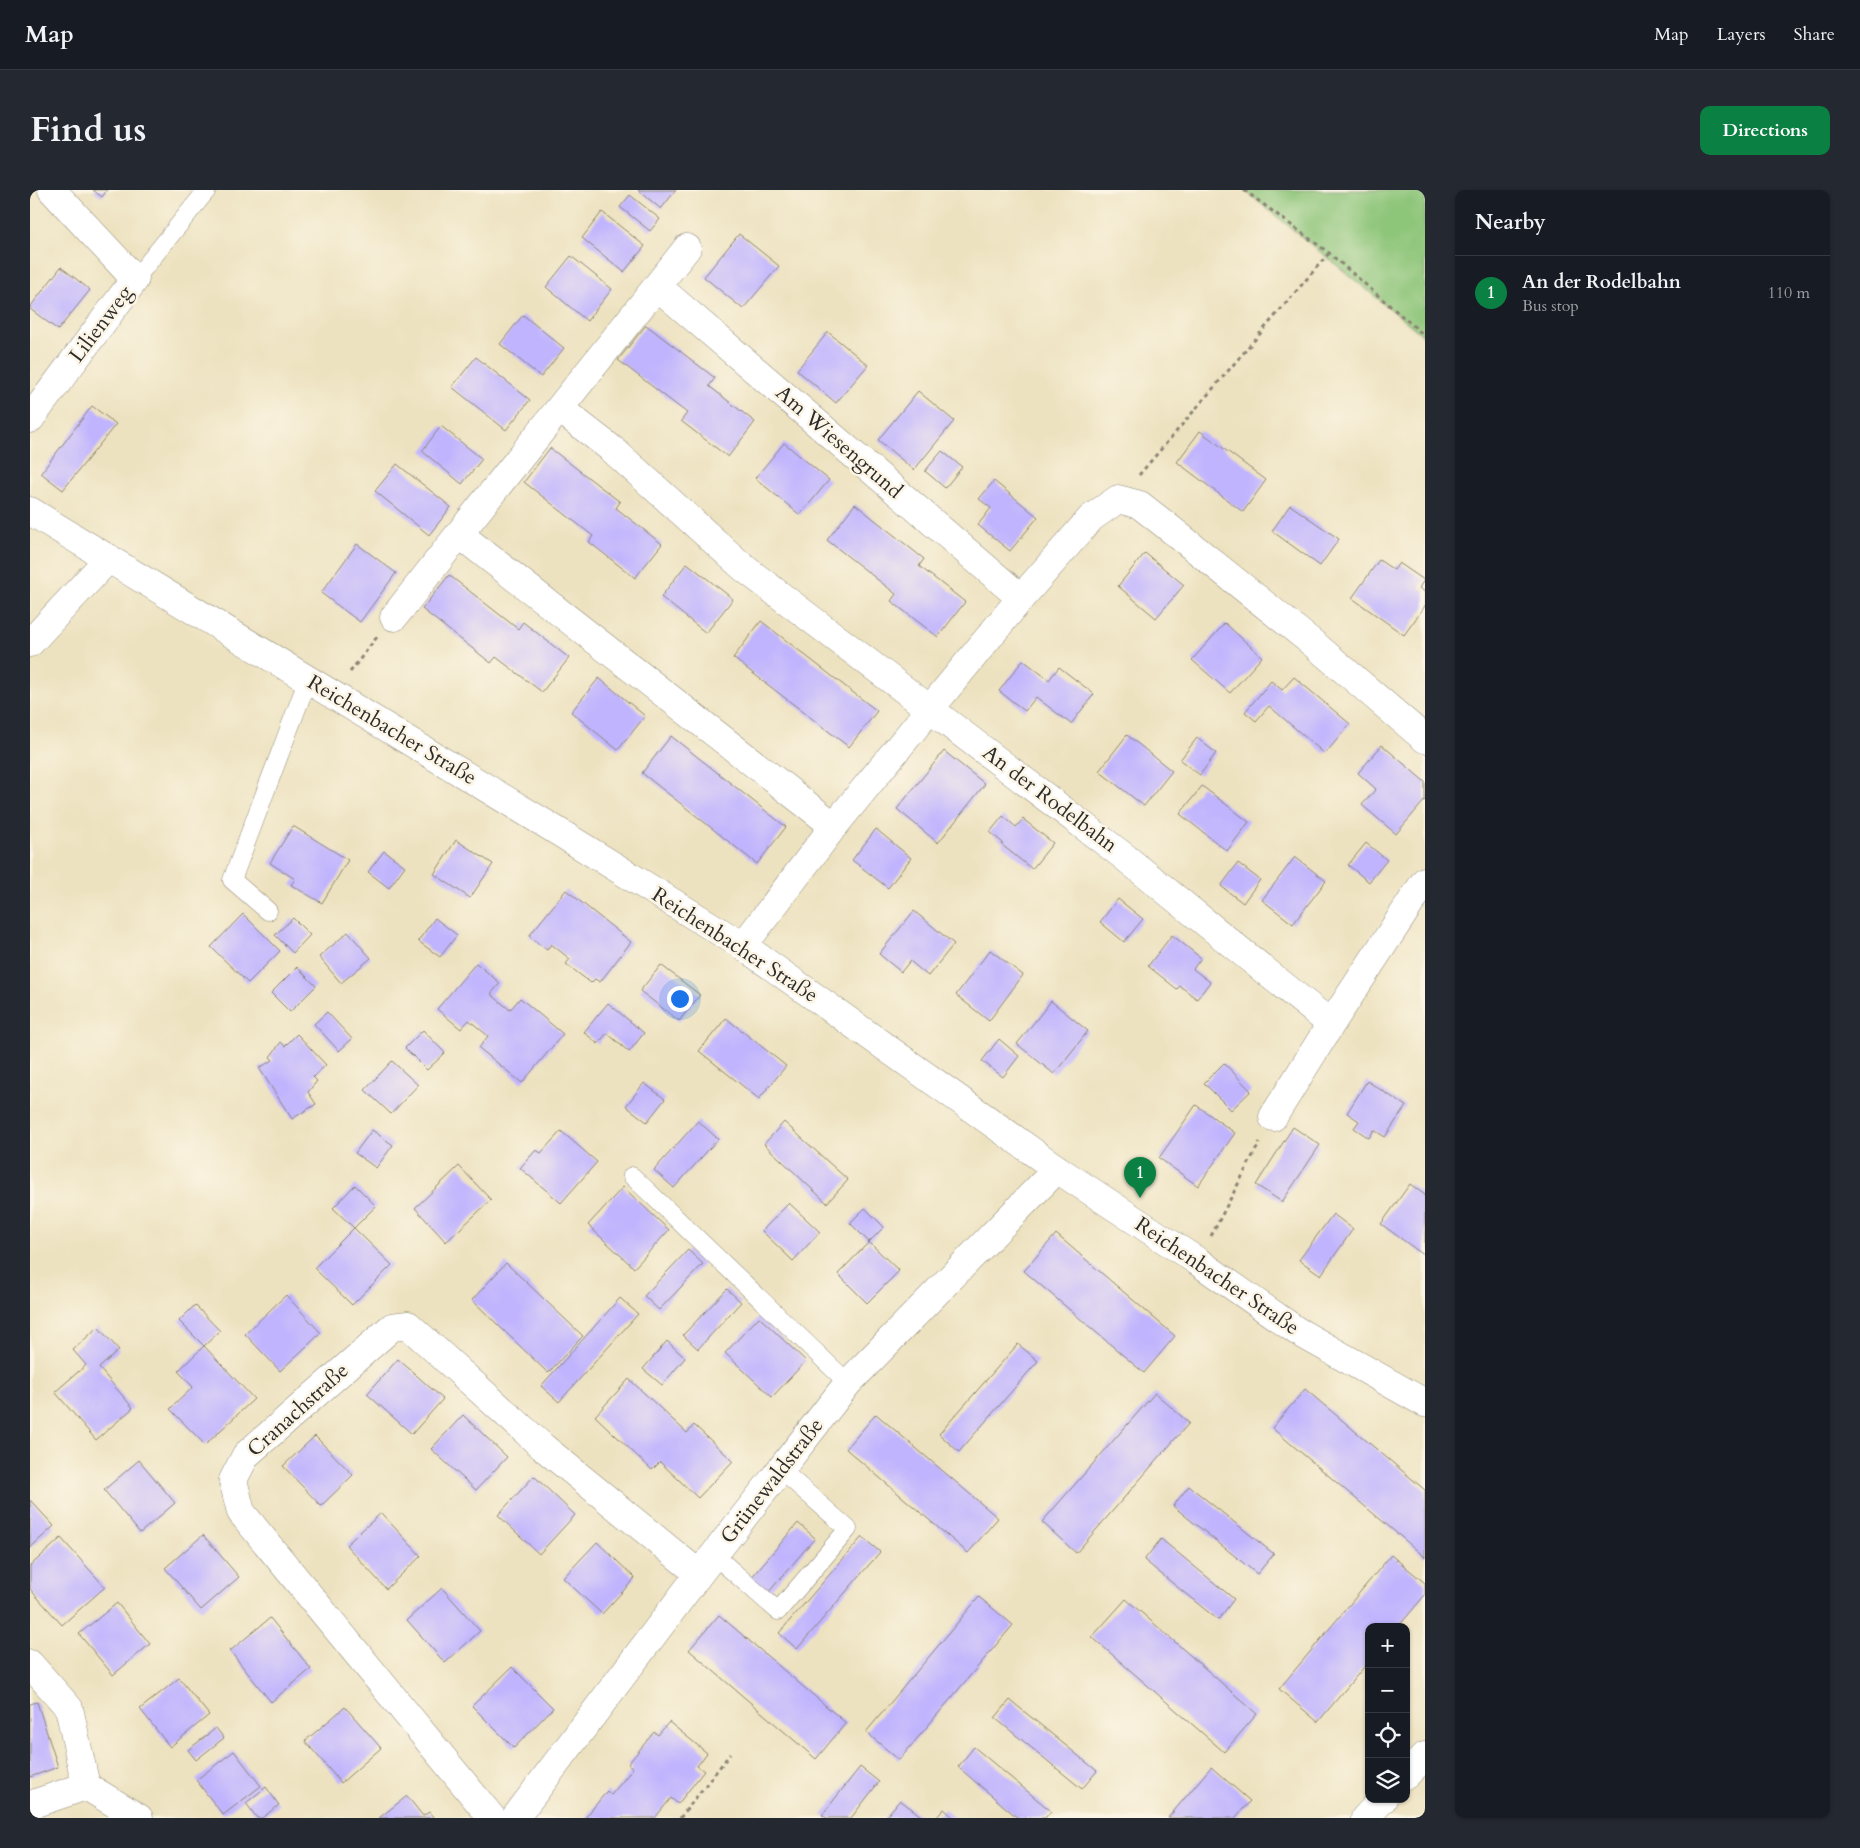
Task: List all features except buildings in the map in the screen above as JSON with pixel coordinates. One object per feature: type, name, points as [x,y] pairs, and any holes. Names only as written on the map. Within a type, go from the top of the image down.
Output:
[{"type":"street","name":"Lilienweg","points":[[30,418],[135,279],[52,190]]},
{"type":"street","points":[[394,617],[687,248]]},
{"type":"street","name":"Am Wiesengrund","points":[[658,286],[1021,598]]},
{"type":"street","points":[[560,408],[613,450],[744,568],[931,708]]},
{"type":"street","points":[[743,946],[834,826],[1021,598],[1091,518],[1118,499],[1140,505],[1164,523],[1315,645],[1425,739]]},
{"type":"street","name":"Reichenbacher Straße","points":[[30,511],[333,694],[743,946],[1058,1169],[1197,1261],[1297,1331],[1425,1403]]},
{"type":"street","points":[[459,534],[834,826]]},
{"type":"street","points":[[30,643],[109,558]]},
{"type":"street","name":"An der Rodelbahn","points":[[931,708],[1122,854],[1331,1024]]},
{"type":"street","points":[[1273,1117],[1331,1024],[1425,881]]},
{"type":"street","name":"Grünewaldstraße","points":[[515,1818],[780,1469],[848,1383],[1058,1169]]},
{"type":"street","name":"Cranachstraße","points":[[492,1818],[241,1512],[233,1480],[246,1455],[392,1327],[408,1325],[543,1447],[707,1565]]},
{"type":"street","points":[[30,1664],[69,1708],[86,1786],[138,1818]]},
{"type":"street","points":[[1410,1771],[1425,1756]]},
{"type":"street","points":[[30,1805],[86,1786]]},
{"type":"street","points":[[1365,1818],[1379,1803]]},
{"type":"lane","points":[[135,279],[207,190]]},
{"type":"lane","points":[[268,911],[232,880],[308,679]]},
{"type":"lane","points":[[632,1176],[848,1383]]},
{"type":"lane","points":[[707,1565],[778,1610],[848,1529],[780,1469]]},
{"type":"path","points":[[1244,190],[1329,253],[1425,336]]},
{"type":"path","points":[[1118,499],[1329,253]]},
{"type":"path","points":[[333,694],[394,617]]},
{"type":"path","points":[[1197,1261],[1273,1117]]},
{"type":"path","points":[[680,1818],[730,1754]]},
{"type":"green space","points":[[1244,190],[1425,190],[1425,337]]},
{"type":"place","name":"An der Rodelbahn","points":[[1140,1198]]}]
